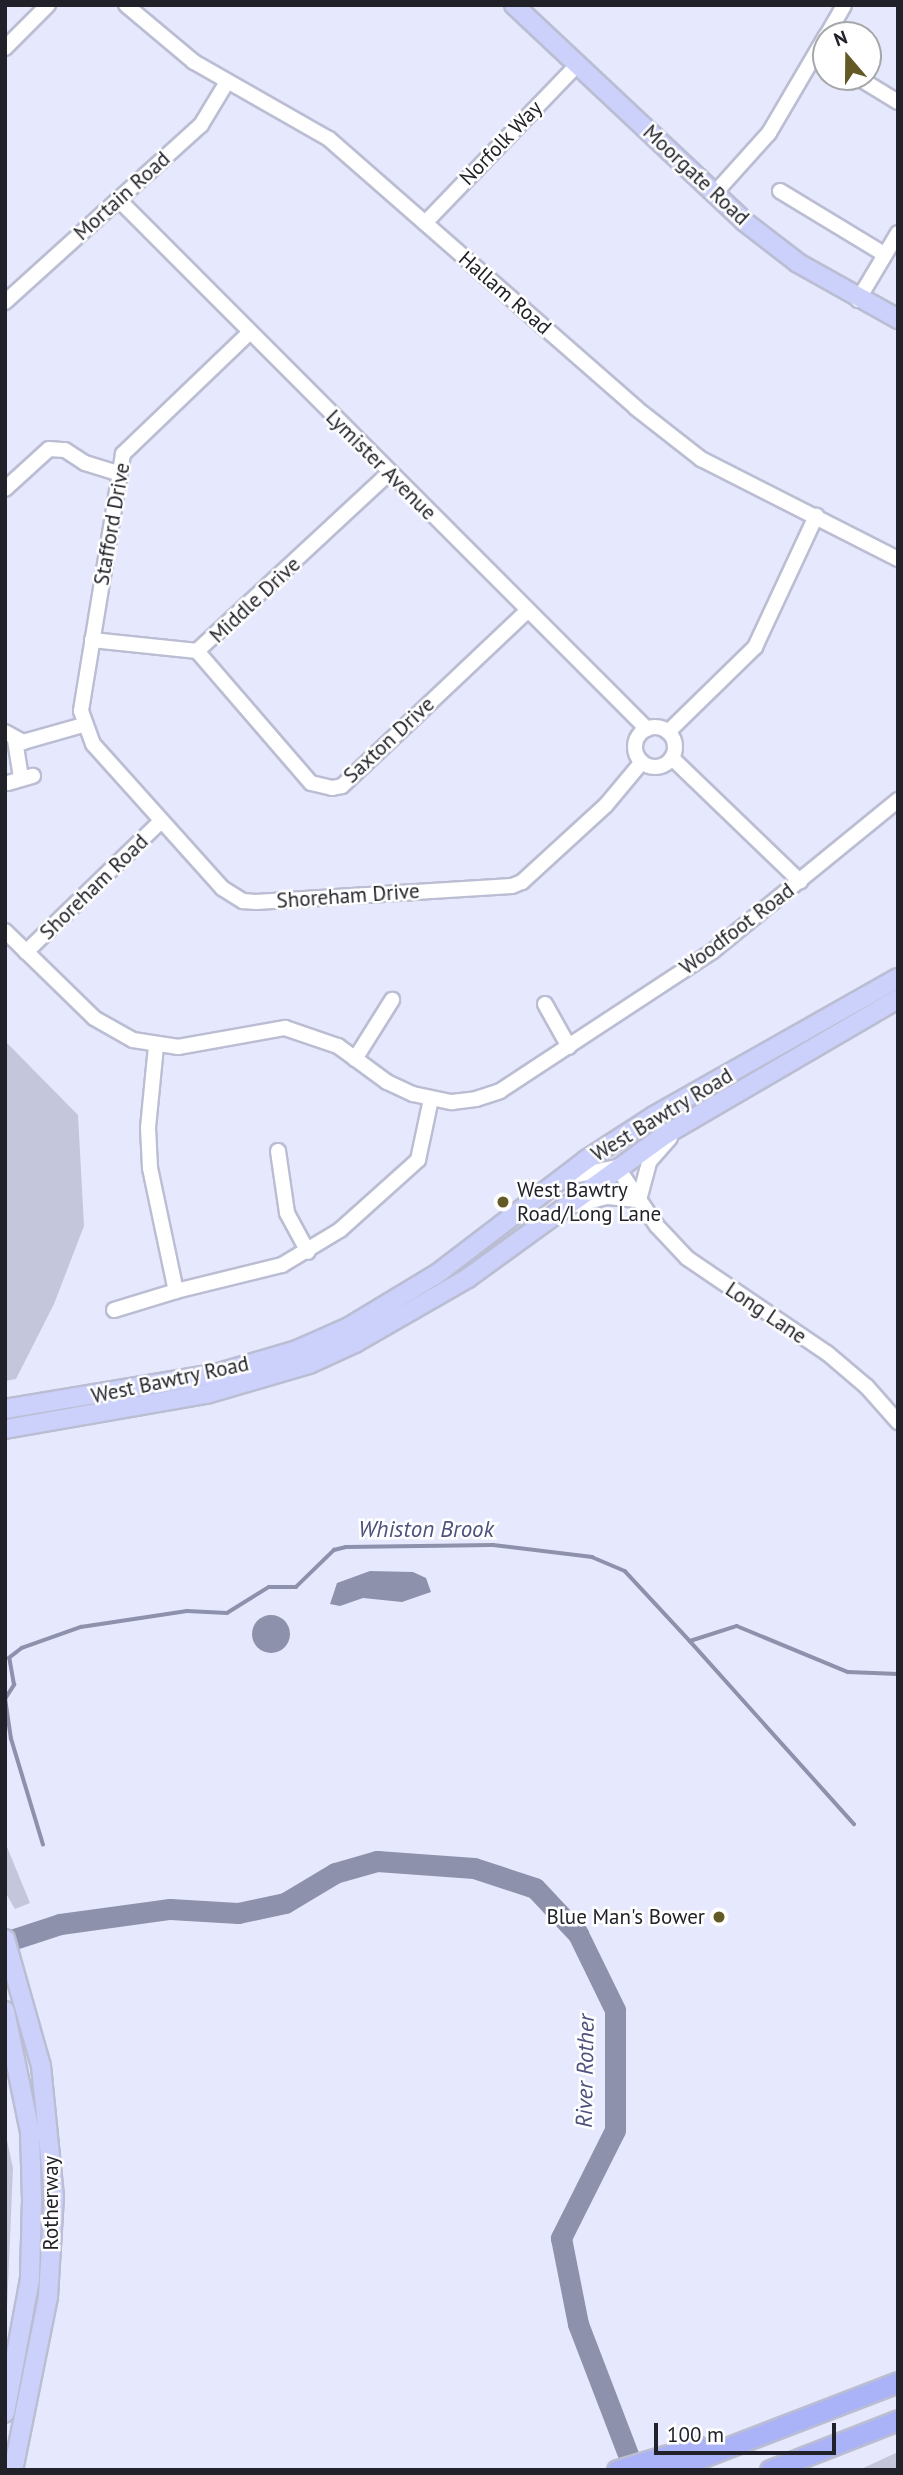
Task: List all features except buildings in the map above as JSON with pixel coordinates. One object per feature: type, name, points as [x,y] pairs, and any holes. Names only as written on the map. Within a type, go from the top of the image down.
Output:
[{"type":"highway","points":[[617,2470],[661,2464],[898,2382]]},
{"type":"highway","points":[[770,2470],[898,2420]]},
{"type":"highway","points":[[794,2470],[866,2432]]},
{"type":"main road","name":"Moorgate Road","points":[[514,5],[715,193],[777,247],[858,300],[898,319]]},
{"type":"main road","name":"West Bawtry Road","points":[[5,1409],[141,1389],[219,1373],[297,1350],[401,1299],[555,1184],[654,1116],[898,978]]},
{"type":"main road","name":"West Bawtry Road","points":[[5,1429],[142,1408],[254,1382],[309,1364],[417,1310],[617,1167],[682,1125],[898,999]]},
{"type":"main road","name":"Rotherway","points":[[5,1939],[15,1964],[41,2066],[54,2196],[48,2297],[13,2470]]},
{"type":"main road","name":"Rotherway","points":[[5,2011],[30,2132],[32,2200],[30,2279],[5,2413]]},
{"type":"street","points":[[5,48],[48,5]]},
{"type":"street","name":"Hallam Road","points":[[126,5],[194,62],[330,139],[667,434],[701,459],[898,559]]},
{"type":"street","points":[[835,21],[844,5]]},
{"type":"street","points":[[715,193],[769,133],[812,60]]},
{"type":"street","name":"Norfolk Way","points":[[425,223],[578,64]]},
{"type":"street","name":"Mortain Road","points":[[5,302],[201,125],[227,82]]},
{"type":"street","points":[[880,91],[898,102]]},
{"type":"street","points":[[780,191],[884,254]]},
{"type":"street","name":"Lymister Avenue","points":[[118,199],[647,729]]},
{"type":"street","points":[[858,300],[898,233]]},
{"type":"street","name":"Stafford Drive","points":[[83,725],[92,640],[117,472],[131,445],[249,333]]},
{"type":"street","points":[[5,489],[49,449],[65,450],[85,463],[117,472]]},
{"type":"street","name":"Middle Drive","points":[[92,640],[184,654],[197,651],[389,473]]},
{"type":"street","points":[[668,732],[748,658],[816,516]]},
{"type":"street","name":"Saxton Drive","points":[[197,651],[311,783],[332,788],[342,786],[527,611]]},
{"type":"street","points":[[20,779],[10,736],[30,741],[83,725]]},
{"type":"street","name":"Shoreham Drive","points":[[83,725],[93,744],[161,821],[222,888],[243,901],[512,886],[522,882],[606,805],[642,762]]},
{"type":"street","points":[[647,729],[668,732],[675,744],[672,758],[658,767],[642,762],[635,744],[647,729]]},
{"type":"street","points":[[672,758],[800,881]]},
{"type":"street","name":"Woodfoot Road","points":[[5,931],[94,1018],[122,1035],[156,1046],[178,1047],[285,1028],[312,1034],[355,1059],[387,1082],[431,1099],[452,1102],[500,1091],[713,951],[898,800]]},
{"type":"street","name":"Shoreham Road","points":[[26,953],[161,821]]},
{"type":"street","points":[[355,1059],[392,1000]]},
{"type":"street","points":[[545,1004],[569,1046]]},
{"type":"street","points":[[156,1046],[148,1128],[150,1168],[176,1291]]},
{"type":"street","points":[[114,1310],[176,1291],[256,1273],[308,1252],[410,1170],[424,1146],[431,1099]]},
{"type":"street","points":[[558,1211],[594,1198],[639,1200],[649,1162],[682,1125]]},
{"type":"street","points":[[278,1151],[287,1213],[308,1252]]},
{"type":"street","points":[[555,1184],[582,1172],[617,1167]]},
{"type":"street","name":"Long Lane","points":[[617,1167],[639,1200],[687,1258],[827,1353],[867,1387],[898,1422]]},
{"type":"shaded area","points":[[5,1041],[78,1115],[84,1226],[54,1304],[16,1379],[5,1381]]},
{"type":"shaded area","points":[[370,1571],[413,1572],[426,1578],[431,1592],[402,1602],[363,1598],[340,1606],[330,1604],[337,1583]]},
{"type":"shaded area","points":[[271,1615],[285,1620],[290,1634],[285,1648],[271,1653],[257,1648],[252,1634],[257,1620]]},
{"type":"shaded area","points":[[5,1842],[30,1903],[15,1909],[5,1892]]},
{"type":"shaded area","points":[[5,2131],[13,2168],[5,2356]]},
{"type":"shaded area","points":[[898,2452],[898,2470],[859,2470]]},
{"type":"waterway","name":"Whiston Brook","points":[[43,1845],[11,1739],[5,1699],[14,1685],[9,1658],[22,1648],[81,1627],[187,1611],[227,1613],[269,1587],[296,1587],[334,1550],[346,1547],[493,1545],[592,1557],[625,1571],[690,1641],[737,1626],[848,1672],[898,1674]]},
{"type":"waterway","points":[[690,1641],[854,1824]]},
{"type":"waterway","name":"River Rother","points":[[5,1942],[60,1924],[170,1909],[238,1913],[285,1903],[335,1873],[377,1861],[474,1868],[535,1888],[578,1934],[615,2010],[615,2130],[561,2238],[578,2324],[634,2470]]},
{"type":"place","name":"West Bawtry Road/Long Lane","points":[[503,1202]]},
{"type":"place","name":"Blue Man's Bower","points":[[719,1917]]}]
